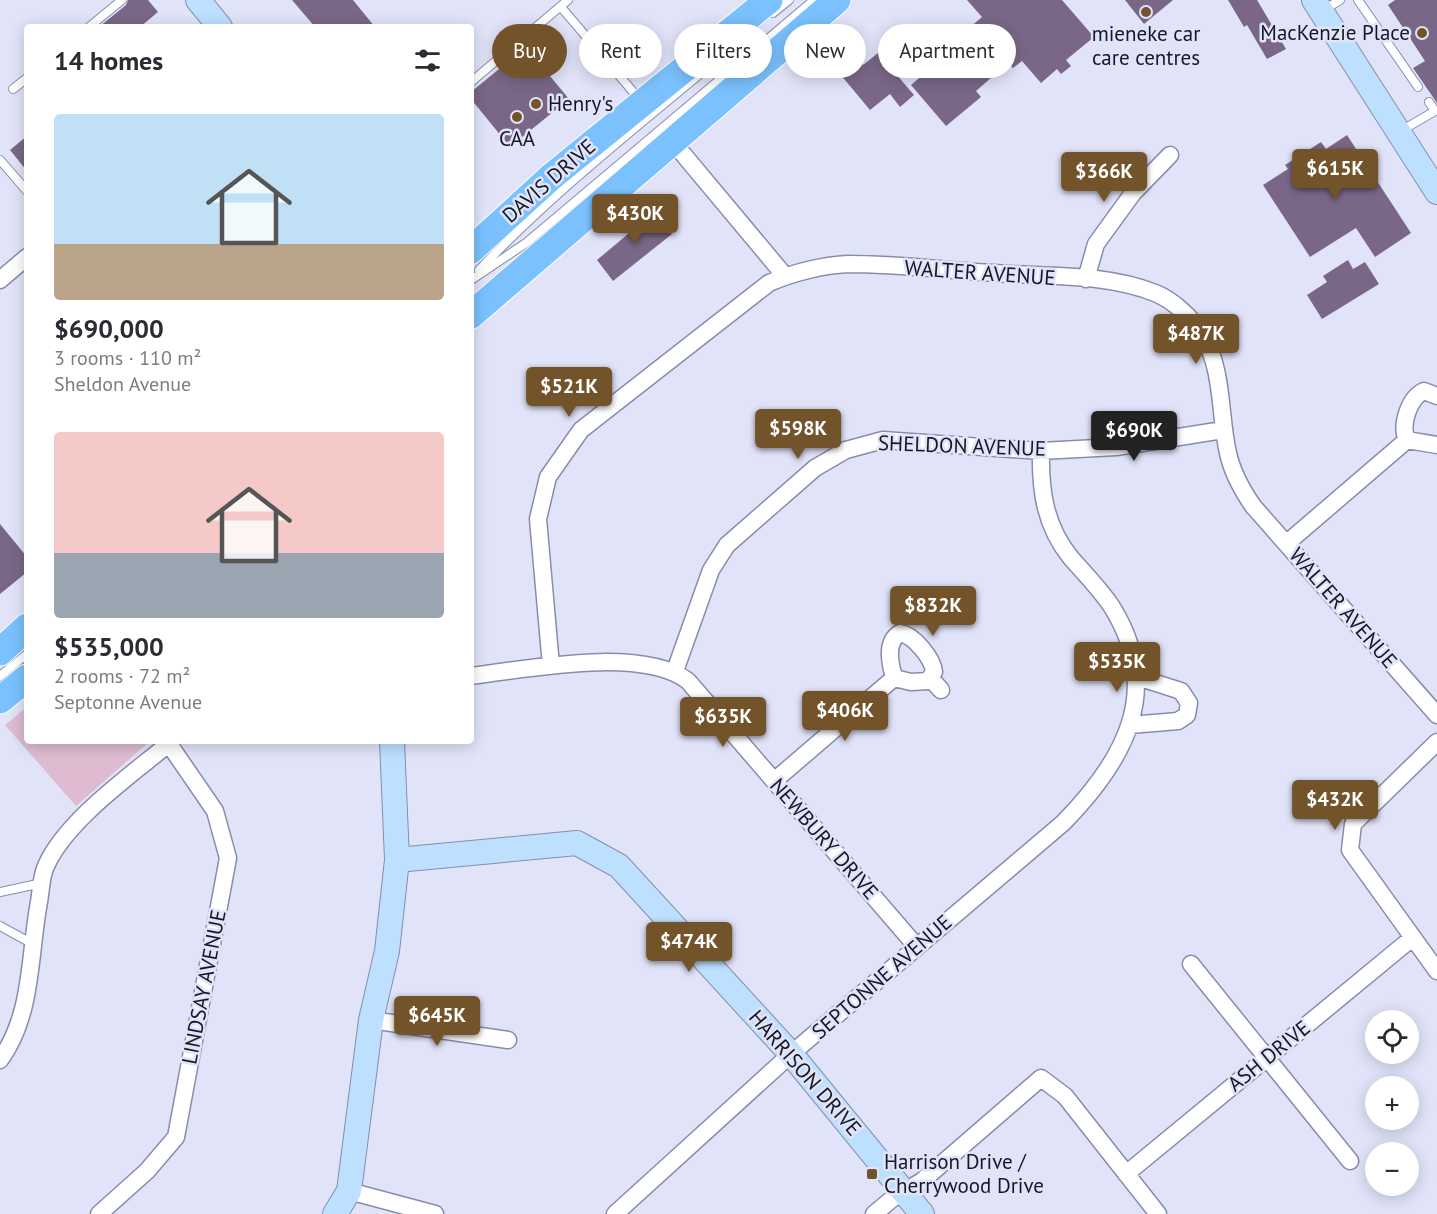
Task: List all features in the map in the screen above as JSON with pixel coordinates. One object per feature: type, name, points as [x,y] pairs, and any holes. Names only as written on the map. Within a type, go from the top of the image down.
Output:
[{"type":"main road","name":"DAVIS DRIVE","points":[[474,247],[551,177],[647,108],[768,0]]},
{"type":"main road","points":[[474,312],[668,135],[837,0]]},
{"type":"main road","points":[[0,652],[24,630]]},
{"type":"main road","points":[[0,700],[24,680]]},
{"type":"street","points":[[198,0],[218,24]]},
{"type":"street","points":[[1325,4],[1399,132],[1437,192]]},
{"type":"street","points":[[668,135],[785,276]]},
{"type":"street","points":[[1086,279],[1096,244],[1133,194],[1170,155]]},
{"type":"street","points":[[0,280],[24,260]]},
{"type":"street","name":"WALTER AVENUE","points":[[551,666],[538,519],[548,477],[581,430],[750,295],[785,276],[846,264],[1086,279],[1137,287],[1158,294],[1189,318],[1202,335],[1212,357],[1219,384],[1228,456],[1239,484],[1253,506],[1437,715]]},
{"type":"street","points":[[1407,440],[1405,428],[1412,401],[1424,391],[1437,396]]},
{"type":"street","name":"SHELDON AVENUE","points":[[675,671],[711,570],[727,545],[781,496],[831,458],[864,443],[883,440],[1041,451],[1116,447],[1224,430]]},
{"type":"street","points":[[1407,440],[1437,445]]},
{"type":"street","points":[[1287,543],[1407,440]]},
{"type":"street","name":"SEPTONNE AVENUE","points":[[615,1214],[791,1054],[1063,823],[1105,777],[1118,756],[1130,725],[1134,676],[1126,636],[1113,609],[1061,544],[1050,526],[1042,492],[1041,451]]},
{"type":"street","points":[[774,781],[894,678],[936,685],[932,663],[910,636],[900,633],[893,639],[890,648],[894,678]]},
{"type":"street","points":[[474,676],[551,666],[623,662],[675,671]]},
{"type":"street","name":"NEWBURY DRIVE","points":[[675,671],[688,681],[917,947]]},
{"type":"street","points":[[1130,725],[1178,721],[1187,715],[1189,703],[1181,691],[1134,676]]},
{"type":"street","points":[[1437,742],[1353,824],[1350,850],[1411,939],[1437,971]]},
{"type":"street","points":[[0,1060],[13,1041],[24,1007],[31,943],[46,866],[74,824],[169,744]]},
{"type":"street","name":"LINDSAY AVENUE","points":[[99,1214],[147,1171],[176,1137],[228,858],[215,811],[172,744]]},
{"type":"street","points":[[335,1214],[349,1191],[371,1020],[387,951],[397,860],[392,744]]},
{"type":"street","name":"HARRISON DRIVE","points":[[397,860],[577,843],[620,866],[791,1054],[922,1214]]},
{"type":"street","name":"ASH DRIVE","points":[[1126,1174],[1411,939]]},
{"type":"street","points":[[1191,964],[1350,1161]]},
{"type":"street","points":[[371,1020],[508,1040]]},
{"type":"street","points":[[874,1214],[892,1199],[922,1181],[1041,1078],[1065,1096],[1158,1214]]},
{"type":"street","points":[[349,1191],[435,1214]]},
{"type":"lane","points":[[93,24],[122,0]]},
{"type":"lane","points":[[474,80],[568,0]]},
{"type":"lane","points":[[474,276],[503,245],[647,108],[789,0]]},
{"type":"lane","points":[[474,277],[526,243],[668,135],[814,0]]},
{"type":"lane","points":[[1358,0],[1418,87]]},
{"type":"lane","points":[[561,7],[668,135]]},
{"type":"lane","points":[[13,89],[24,80]]},
{"type":"lane","points":[[1399,132],[1435,111],[1429,102]]},
{"type":"lane","points":[[0,160],[24,188]]},
{"type":"lane","points":[[0,676],[24,656]]},
{"type":"lane","points":[[0,892],[42,882]]},
{"type":"lane","points":[[0,926],[31,943]]},
{"type":"shaded area","points":[[24,709],[24,744],[147,744],[76,806],[5,725]]},
{"type":"building","points":[[128,0],[148,0],[158,12],[144,24],[103,24],[126,5]]},
{"type":"building","points":[[292,0],[353,0],[373,24],[312,24]]},
{"type":"building","points":[[967,0],[1062,0],[1094,37],[1066,60],[1071,66],[1061,74],[1057,69],[1041,83],[1022,61],[1016,66],[1016,24],[974,24],[982,17]]},
{"type":"building","name":"mieneke car care centres","points":[[1125,0],[1173,0],[1144,24]]},
{"type":"building","points":[[1228,0],[1257,0],[1286,49],[1267,59],[1247,25],[1244,27]]},
{"type":"building","name":"MacKenzie Place","points":[[1395,0],[1437,0],[1437,103],[1413,68],[1425,61],[1388,5]]},
{"type":"building","points":[[878,53],[878,78],[899,78],[914,95],[900,107],[890,94],[870,110],[843,78],[866,78],[866,63]]},
{"type":"building","points":[[492,75],[492,78],[552,78],[569,99],[510,147],[474,103],[474,90]]},
{"type":"building","points":[[919,78],[991,78],[976,91],[981,97],[946,126],[911,85]]},
{"type":"building","points":[[1347,135],[1411,233],[1375,257],[1356,228],[1310,257],[1263,185],[1288,169],[1285,165],[1321,142],[1326,149]]},
{"type":"building","points":[[24,138],[24,167],[10,150]]},
{"type":"building","points":[[639,213],[655,213],[672,234],[613,281],[597,260],[634,229]]},
{"type":"building","points":[[1348,260],[1353,269],[1365,262],[1379,284],[1322,319],[1307,295],[1327,282],[1323,276]]},
{"type":"building","points":[[0,524],[24,553],[24,574],[0,594]]},
{"type":"place","name":"mieneke car care centres","points":[[1146,12]]},
{"type":"place","name":"MacKenzie Place","points":[[1422,33]]},
{"type":"place","name":"Henry's","points":[[536,104]]},
{"type":"place","name":"CAA","points":[[517,117]]},
{"type":"place","name":"Harrison Drive / Cherrywood Drive","points":[[872,1174]]}]
